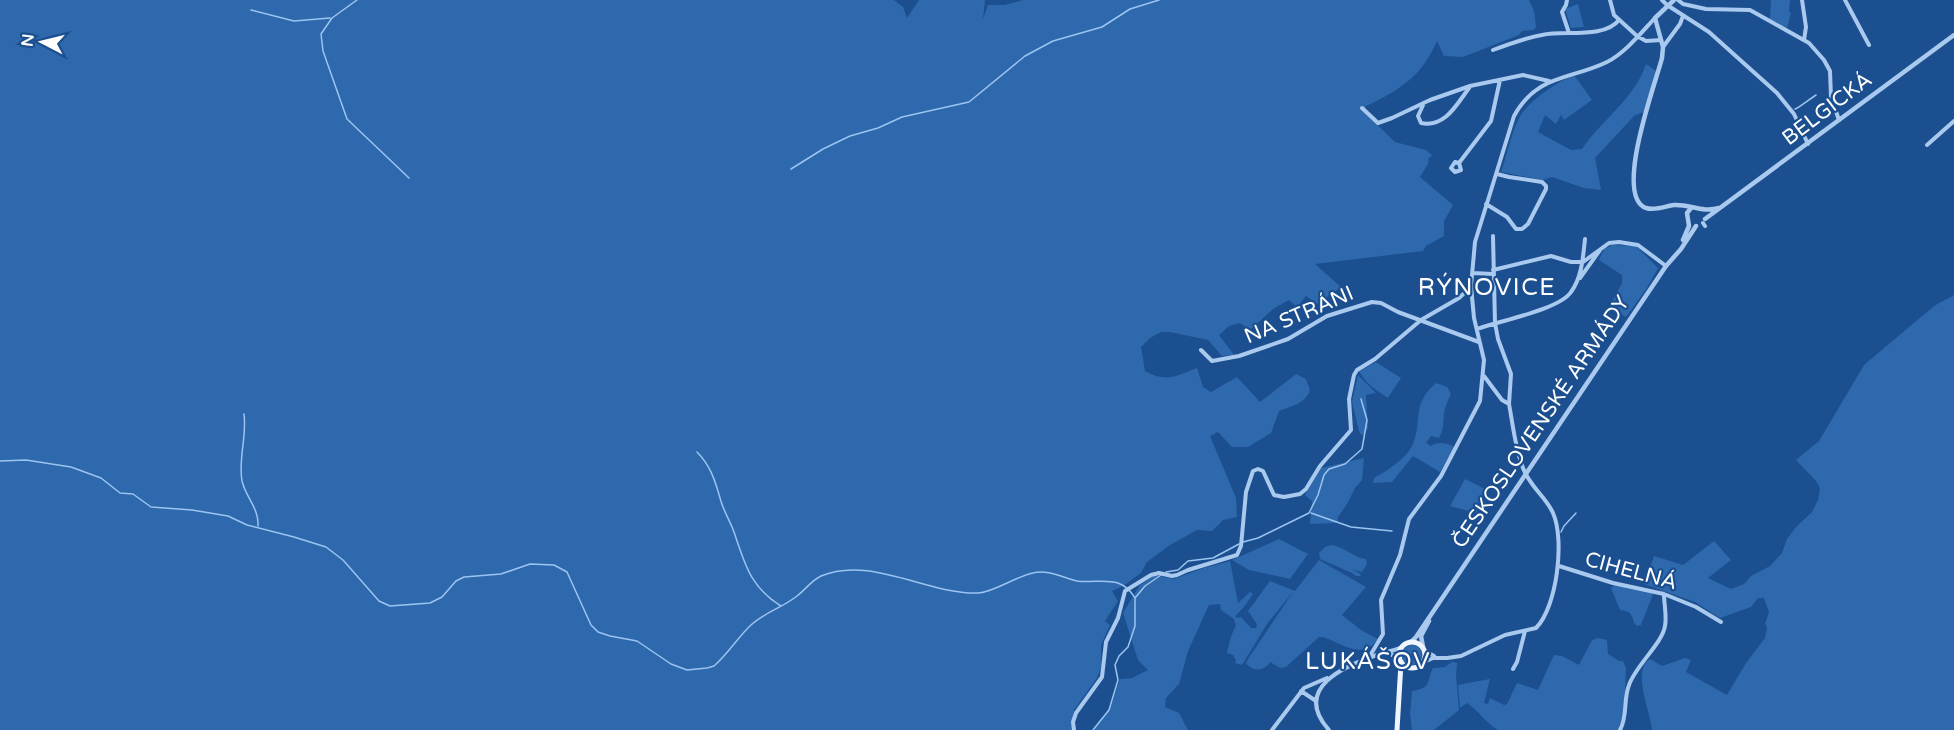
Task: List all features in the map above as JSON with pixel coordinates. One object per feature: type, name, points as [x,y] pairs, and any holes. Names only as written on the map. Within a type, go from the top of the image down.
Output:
[{"type":"main road","name":"ČESKOSLOVENSKÉ ARMÁDY","points":[[1402,647],[1411,642]]},
{"type":"main road","points":[[1411,642],[1417,643],[1424,649]]},
{"type":"main road","points":[[1397,730],[1402,647]]},
{"type":"main road","name":"ČESKOSLOVENSKÉ ARMÁDY","points":[[1424,649],[1424,662]]},
{"type":"main road","points":[[1400,661],[1412,669]]},
{"type":"main road","points":[[1400,693],[1405,676],[1424,662]]},
{"type":"street","points":[[1567,0],[1562,12],[1569,33]]},
{"type":"street","points":[[1610,0],[1614,15],[1637,36],[1646,40],[1660,40]]},
{"type":"street","points":[[1662,0],[1709,32],[1777,93],[1794,114],[1808,144]]},
{"type":"street","points":[[1368,658],[1383,634],[1381,600],[1400,555],[1409,519],[1441,476],[1480,401],[1484,360],[1472,308],[1471,286],[1476,234],[1514,116],[1519,107],[1533,92],[1550,82],[1606,63],[1616,56],[1667,5],[1676,0],[1683,4],[1706,9],[1750,10],[1809,43],[1824,60],[1830,71],[1831,98],[1839,120]]},
{"type":"street","points":[[1803,0],[1806,27],[1804,40]]},
{"type":"street","points":[[1845,0],[1869,45]]},
{"type":"street","points":[[1675,10],[1683,4]]},
{"type":"street","points":[[1672,206],[1680,210],[1687,216],[1689,222],[1696,226],[1704,223],[1704,211],[1698,207],[1676,205],[1651,209],[1644,207],[1637,197],[1634,182],[1635,159],[1661,63],[1663,47],[1680,24],[1683,16]]},
{"type":"street","points":[[1655,18],[1663,47]]},
{"type":"street","points":[[1493,51],[1544,34],[1594,32],[1612,27],[1619,20]]},
{"type":"street","name":"BELGICKÁ","points":[[1704,223],[1839,120],[1953,38]]},
{"type":"street","points":[[1362,108],[1377,123],[1470,86],[1523,75],[1550,82]]},
{"type":"street","points":[[1459,163],[1491,121],[1500,80]]},
{"type":"street","points":[[1424,103],[1418,116],[1421,123],[1428,124],[1443,119],[1456,107],[1470,86]]},
{"type":"street","points":[[1927,145],[1954,121]]},
{"type":"street","points":[[1486,204],[1507,217],[1516,229],[1522,230],[1528,224],[1546,189],[1542,182],[1497,174]]},
{"type":"street","points":[[1687,216],[1691,208]]},
{"type":"street","name":"BELGICKÁ","points":[[1704,211],[1721,208]]},
{"type":"street","name":"ČESKOSLOVENSKÉ ARMÁDY","points":[[1674,255],[1686,233],[1689,222]]},
{"type":"street","name":"ČESKOSLOVENSKÉ ARMÁDY","points":[[1411,642],[1666,266],[1696,226]]},
{"type":"street","name":"CIHELNÁ","points":[[1493,236],[1495,323],[1498,339],[1511,374],[1509,404],[1518,449],[1526,473],[1531,485],[1550,506],[1554,516],[1559,566],[1613,583],[1664,594],[1696,607],[1721,622]]},
{"type":"street","points":[[1578,281],[1585,239]]},
{"type":"street","points":[[1473,273],[1493,272],[1551,256],[1571,262],[1582,262],[1604,246],[1619,242],[1638,245],[1666,266]]},
{"type":"street","points":[[1477,329],[1563,300],[1570,294],[1604,246]]},
{"type":"street","points":[[1074,730],[1072,722],[1076,713],[1102,677],[1106,642],[1118,618],[1122,598],[1128,589],[1151,575],[1159,573],[1178,575],[1237,555],[1241,546],[1246,492],[1253,471],[1258,469],[1263,471],[1272,493],[1277,497],[1289,497],[1304,492],[1320,466],[1351,430],[1349,399],[1357,370],[1376,359],[1421,320],[1459,298],[1471,286]]},
{"type":"street","name":"NA STRÁNI","points":[[1201,350],[1212,361],[1239,356],[1288,339],[1327,316],[1372,302],[1381,303],[1479,342]]},
{"type":"street","points":[[1483,375],[1502,400],[1509,404]]},
{"type":"street","points":[[1424,662],[1461,656],[1505,635],[1539,626],[1549,603],[1559,566]]},
{"type":"street","points":[[1620,730],[1625,718],[1625,696],[1629,683],[1665,628],[1664,594]]},
{"type":"street","name":"ČESKOSLOVENSKÉ ARMÁDY","points":[[1424,649],[1422,634],[1436,608]]},
{"type":"street","points":[[1513,669],[1526,630]]},
{"type":"street","name":"ČESKOSLOVENSKÉ ARMÁDY","points":[[1301,691],[1314,682],[1330,677],[1368,658],[1402,647]]},
{"type":"street","points":[[1424,649],[1430,655],[1440,658]]},
{"type":"street","points":[[1385,652],[1393,654],[1400,661]]},
{"type":"street","points":[[1329,730],[1318,716],[1316,701],[1320,688],[1330,677]]},
{"type":"street","points":[[1272,730],[1301,691],[1316,701]]},
{"type":"shaded area","points":[[0,0],[894,0],[903,7],[907,18],[919,0],[985,0],[983,19],[988,5],[1005,5],[1023,0],[1529,0],[1534,11],[1536,27],[1534,30],[1522,31],[1519,35],[1463,57],[1444,56],[1437,41],[1424,64],[1411,79],[1366,106],[1365,113],[1395,142],[1426,150],[1433,156],[1429,157],[1428,164],[1420,177],[1453,205],[1444,221],[1444,236],[1426,246],[1423,251],[1315,264],[1341,287],[1317,304],[1306,296],[1297,307],[1289,300],[1273,309],[1250,330],[1240,323],[1229,326],[1219,335],[1234,355],[1222,356],[1208,340],[1170,332],[1161,332],[1141,347],[1145,371],[1159,377],[1171,377],[1197,368],[1203,387],[1211,392],[1237,377],[1260,402],[1296,374],[1306,379],[1310,390],[1301,401],[1279,411],[1271,433],[1248,447],[1232,447],[1218,432],[1210,436],[1236,498],[1237,517],[1223,520],[1212,531],[1197,530],[1170,545],[1147,562],[1141,573],[1112,591],[1118,601],[1105,621],[1110,625],[1101,645],[1101,667],[1097,678],[1074,710],[1072,730],[0,730]]},
{"type":"shaded area","points":[[1771,0],[1790,0],[1789,12],[1791,13],[1787,28],[1770,19]]},
{"type":"shaded area","points":[[1578,4],[1584,27],[1571,28],[1565,9]]},
{"type":"shaded area","points":[[1646,64],[1656,71],[1644,112],[1635,115],[1595,158],[1601,190],[1584,188],[1552,177],[1543,180],[1501,172],[1519,118],[1529,105],[1544,93],[1574,75],[1592,100],[1564,120],[1561,115],[1556,124],[1545,115],[1538,132],[1571,150],[1582,149],[1626,99],[1641,77]]},
{"type":"shaded area","points":[[1612,245],[1636,246],[1658,268],[1626,317],[1609,307],[1622,283],[1622,275],[1599,260],[1598,262],[1604,249]]},
{"type":"shaded area","points":[[1954,295],[1954,730],[1652,730],[1642,682],[1642,672],[1650,659],[1662,666],[1685,658],[1691,660],[1686,672],[1727,695],[1746,663],[1765,638],[1767,627],[1765,624],[1769,612],[1764,598],[1758,598],[1751,607],[1720,618],[1695,602],[1644,584],[1654,556],[1683,565],[1714,541],[1731,560],[1708,578],[1731,589],[1744,584],[1751,576],[1770,566],[1782,553],[1787,539],[1796,527],[1812,512],[1818,500],[1820,488],[1796,460],[1819,441],[1864,365],[1934,306]]},
{"type":"shaded area","points":[[1376,362],[1401,378],[1388,398],[1368,383],[1359,371]]},
{"type":"shaded area","points":[[1358,375],[1376,393],[1366,395],[1368,428],[1364,435],[1360,434],[1352,402]]},
{"type":"shaded area","points":[[1436,383],[1447,387],[1451,394],[1444,411],[1443,429],[1439,438],[1431,436],[1426,443],[1431,446],[1442,443],[1454,447],[1440,472],[1413,456],[1392,482],[1373,483],[1374,478],[1396,464],[1410,449],[1416,435],[1420,405]]},
{"type":"shaded area","points":[[1364,458],[1362,480],[1338,517],[1337,523],[1310,524],[1312,501],[1305,495],[1321,468]]},
{"type":"shaded area","points":[[1465,479],[1489,491],[1476,513],[1450,506]]},
{"type":"shaded area","points":[[1279,539],[1308,554],[1290,579],[1249,570],[1232,560]]},
{"type":"shaded area","points":[[1332,545],[1366,559],[1367,564],[1362,572],[1352,569],[1361,574],[1360,576],[1320,559],[1319,553],[1325,547]]},
{"type":"shaded area","points":[[1319,560],[1366,587],[1342,615],[1361,630],[1378,639],[1372,645],[1359,650],[1319,637],[1286,667],[1280,668],[1270,662],[1262,669],[1255,669],[1246,663],[1293,592],[1267,624],[1242,665],[1235,663],[1233,655],[1227,653],[1236,626],[1234,619],[1221,610],[1220,604],[1209,605],[1188,651],[1179,684],[1166,698],[1165,707],[1179,713],[1188,730],[1095,730],[1094,727],[1111,706],[1120,679],[1132,678],[1148,670],[1138,660],[1123,613],[1140,585],[1155,575],[1174,579],[1230,561],[1238,603],[1250,592],[1253,594],[1235,616],[1241,617],[1251,628],[1256,628],[1257,624],[1248,611],[1270,581],[1295,591]]},
{"type":"shaded area","points":[[1616,584],[1653,594],[1641,625],[1637,626],[1634,623],[1630,613],[1620,610],[1611,588]]},
{"type":"shaded area","points":[[1598,638],[1607,640],[1608,654],[1623,661],[1626,668],[1624,715],[1618,730],[1498,730],[1467,703],[1460,708],[1458,685],[1490,679],[1484,703],[1488,704],[1490,698],[1504,705],[1507,704],[1517,683],[1538,690],[1554,655],[1562,656],[1579,665],[1592,640]]},
{"type":"shaded area","points":[[1408,645],[1416,645],[1422,651],[1422,659],[1416,665],[1408,665],[1402,659],[1402,651]]},
{"type":"shaded area","points":[[1452,662],[1457,663],[1459,710],[1434,730],[1412,730],[1410,714],[1412,691],[1426,686],[1433,668],[1445,667]]},
{"type":"waterway","points":[[357,0],[332,18],[321,34],[323,51],[347,119],[409,178]]},
{"type":"waterway","points":[[791,169],[823,149],[850,136],[878,128],[902,117],[969,102],[1025,56],[1053,41],[1102,27],[1130,9],[1159,0]]},
{"type":"waterway","points":[[251,10],[294,21],[330,18]]},
{"type":"waterway","points":[[1795,109],[1816,95]]},
{"type":"waterway","points":[[1243,542],[1258,538],[1309,513],[1324,475],[1329,469],[1345,464],[1362,449],[1367,420],[1361,399]]},
{"type":"waterway","points":[[244,414],[241,473],[246,493],[258,520],[258,526]]},
{"type":"waterway","points":[[697,452],[712,473],[750,574],[762,591],[781,606]]},
{"type":"waterway","points":[[0,461],[26,460],[71,467],[101,478],[120,493],[133,494],[151,507],[228,516],[247,525],[326,547],[343,560],[379,601],[390,606],[430,603],[442,597],[456,581],[464,577],[501,574],[530,564],[554,565],[567,572],[591,625],[598,632],[637,641],[671,664],[687,670],[714,666],[756,621],[800,594],[821,576],[840,571],[859,570],[879,573],[959,592],[978,593],[1027,575],[1044,572],[1077,581],[1118,583],[1128,589],[1135,598]]},
{"type":"waterway","points":[[1311,513],[1351,527],[1392,531]]},
{"type":"waterway","points":[[1561,532],[1576,513]]},
{"type":"waterway","points":[[1166,572],[1178,570],[1188,561],[1213,558],[1239,544]]},
{"type":"waterway","points":[[1093,730],[1109,710],[1118,680],[1115,665],[1119,656],[1128,647],[1135,626],[1135,598],[1145,586],[1161,575]]},
{"type":"district","name":"RÝNOVICE","points":[[1487,287]]},
{"type":"district","name":"LUKÁŠOV","points":[[1368,661]]}]
